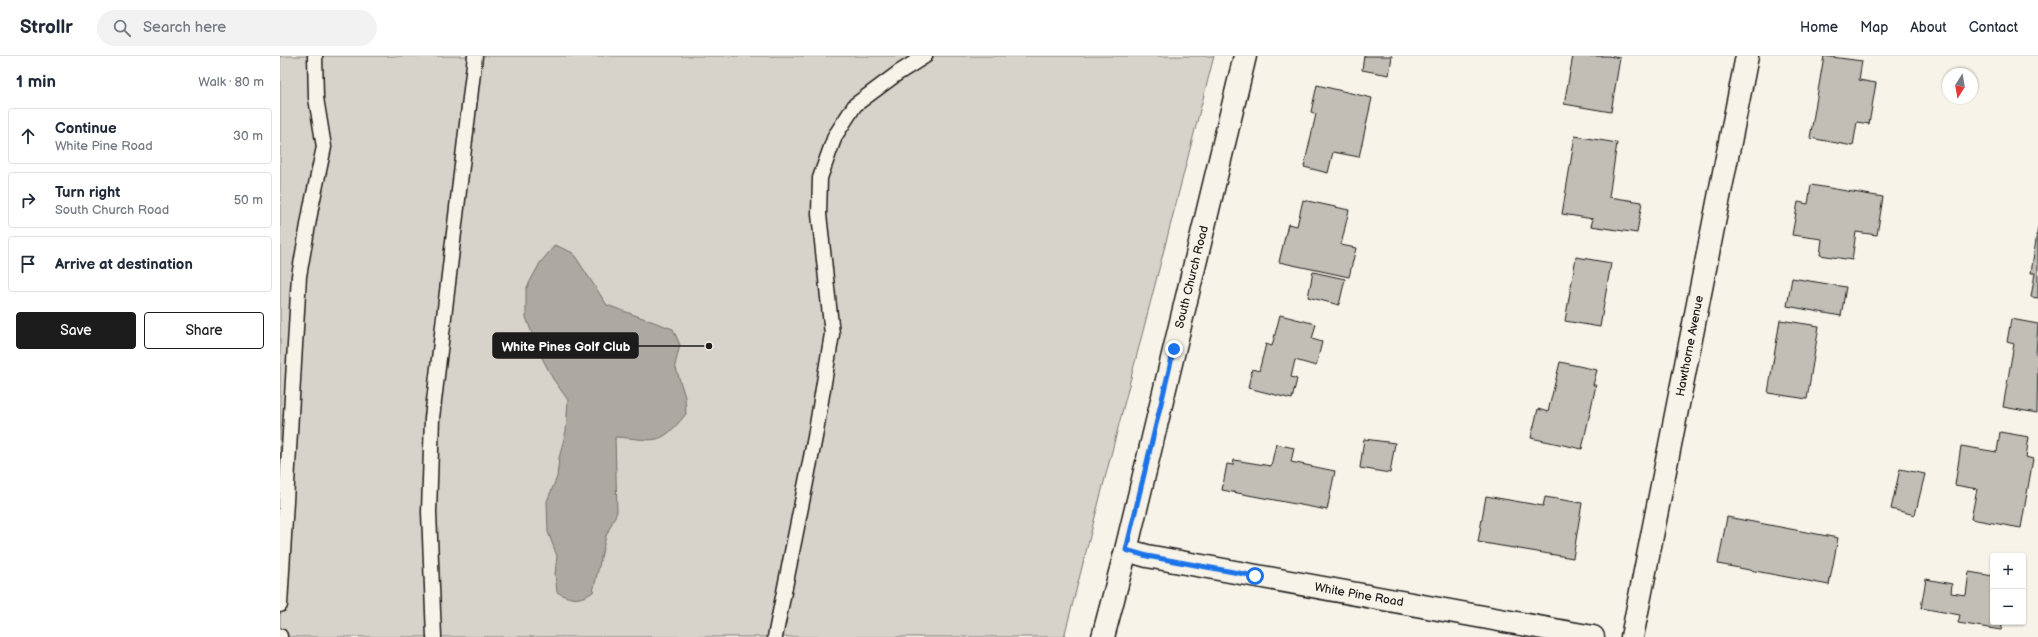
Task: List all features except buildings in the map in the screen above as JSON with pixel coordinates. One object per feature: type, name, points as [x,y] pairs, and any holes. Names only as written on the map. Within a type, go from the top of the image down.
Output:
[{"type":"street","name":"South Church Road","points":[[1103,637],[1126,550],[1245,56]]},
{"type":"street","name":"Hawthorne Avenue","points":[[1632,637],[1747,56]]},
{"type":"street","name":"White Pine Road","points":[[1126,550],[1147,556],[1593,637]]},
{"type":"lane","points":[[280,605],[300,276],[311,208],[324,147],[316,98],[315,56]]},
{"type":"lane","points":[[434,637],[429,512],[432,418],[475,56]]},
{"type":"lane","points":[[775,637],[815,437],[832,334],[819,214],[820,178],[835,136],[855,105],[898,73],[925,56]]},
{"type":"shaded area","points":[[280,56],[1214,56],[1064,637],[280,637]]},
{"type":"shaded area","points":[[555,245],[573,253],[607,305],[673,329],[680,345],[675,365],[685,397],[686,414],[669,433],[662,437],[648,440],[615,437],[617,512],[606,536],[593,592],[579,598],[566,597],[557,592],[555,574],[557,556],[548,532],[547,501],[557,477],[559,458],[566,431],[568,400],[553,379],[538,350],[526,317],[526,289],[540,263]]},
{"type":"place","name":"White Pines Golf Club","points":[[709,346]]},
{"type":"route","points":[[1174,349],[1126,550],[1147,556],[1255,576]]}]
